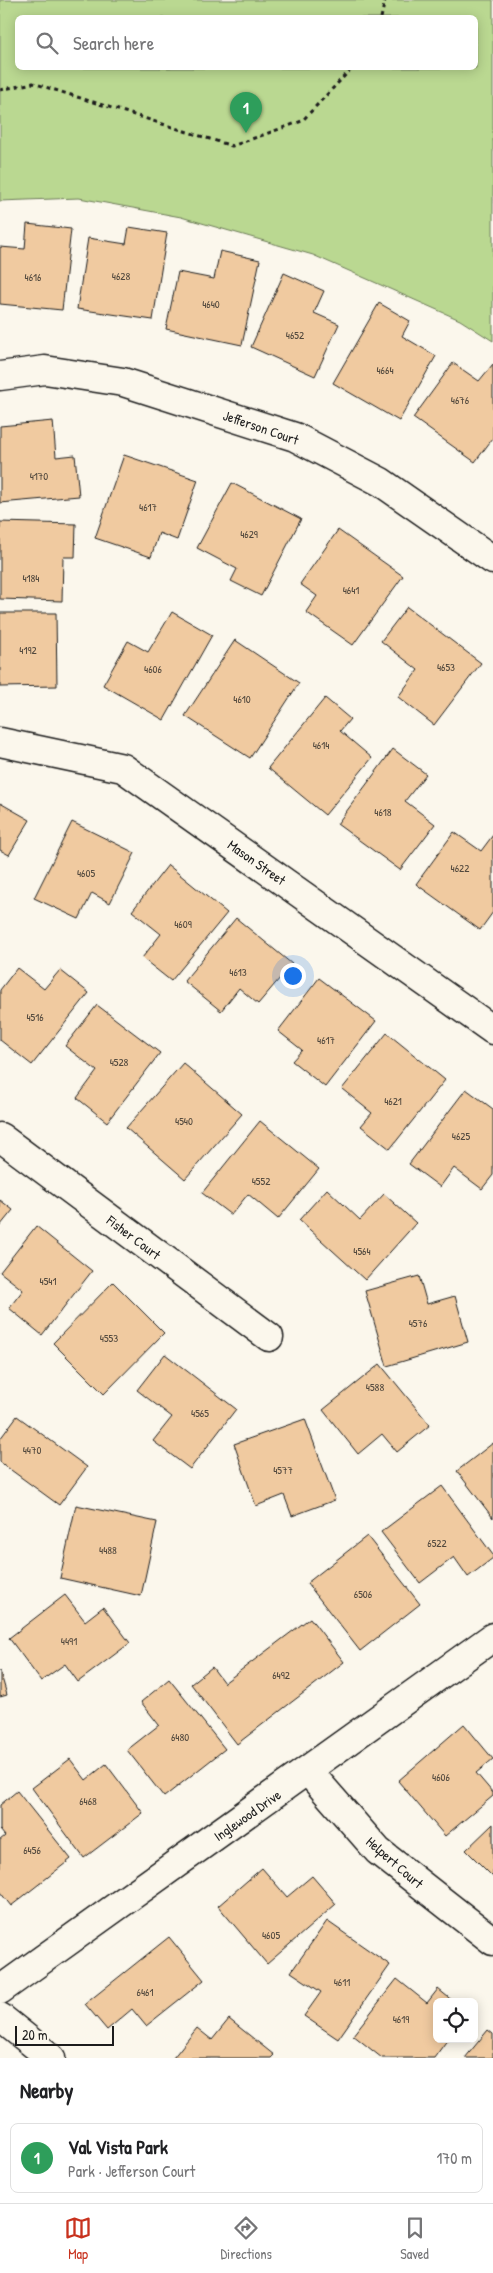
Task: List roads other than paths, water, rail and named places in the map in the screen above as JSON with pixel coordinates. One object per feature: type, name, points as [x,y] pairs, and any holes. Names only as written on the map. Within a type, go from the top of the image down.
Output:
[{"type":"street","name":"Jefferson Court","points":[[0,376],[46,370],[123,382],[295,437],[381,482],[493,560]]},
{"type":"street","name":"Mason Street","points":[[0,742],[123,768],[493,1030]]},
{"type":"street","name":"Fisher Court","points":[[0,1137],[269,1337]]},
{"type":"street","name":"Inglewood Drive","points":[[0,1990],[493,1637]]},
{"type":"street","name":"Helpert Court","points":[[308,1771],[378,1850],[493,1941]]},
{"type":"street","points":[[0,2018],[51,2058]]},
{"type":"place","name":"Val Vista Park","points":[[246,133]]}]
